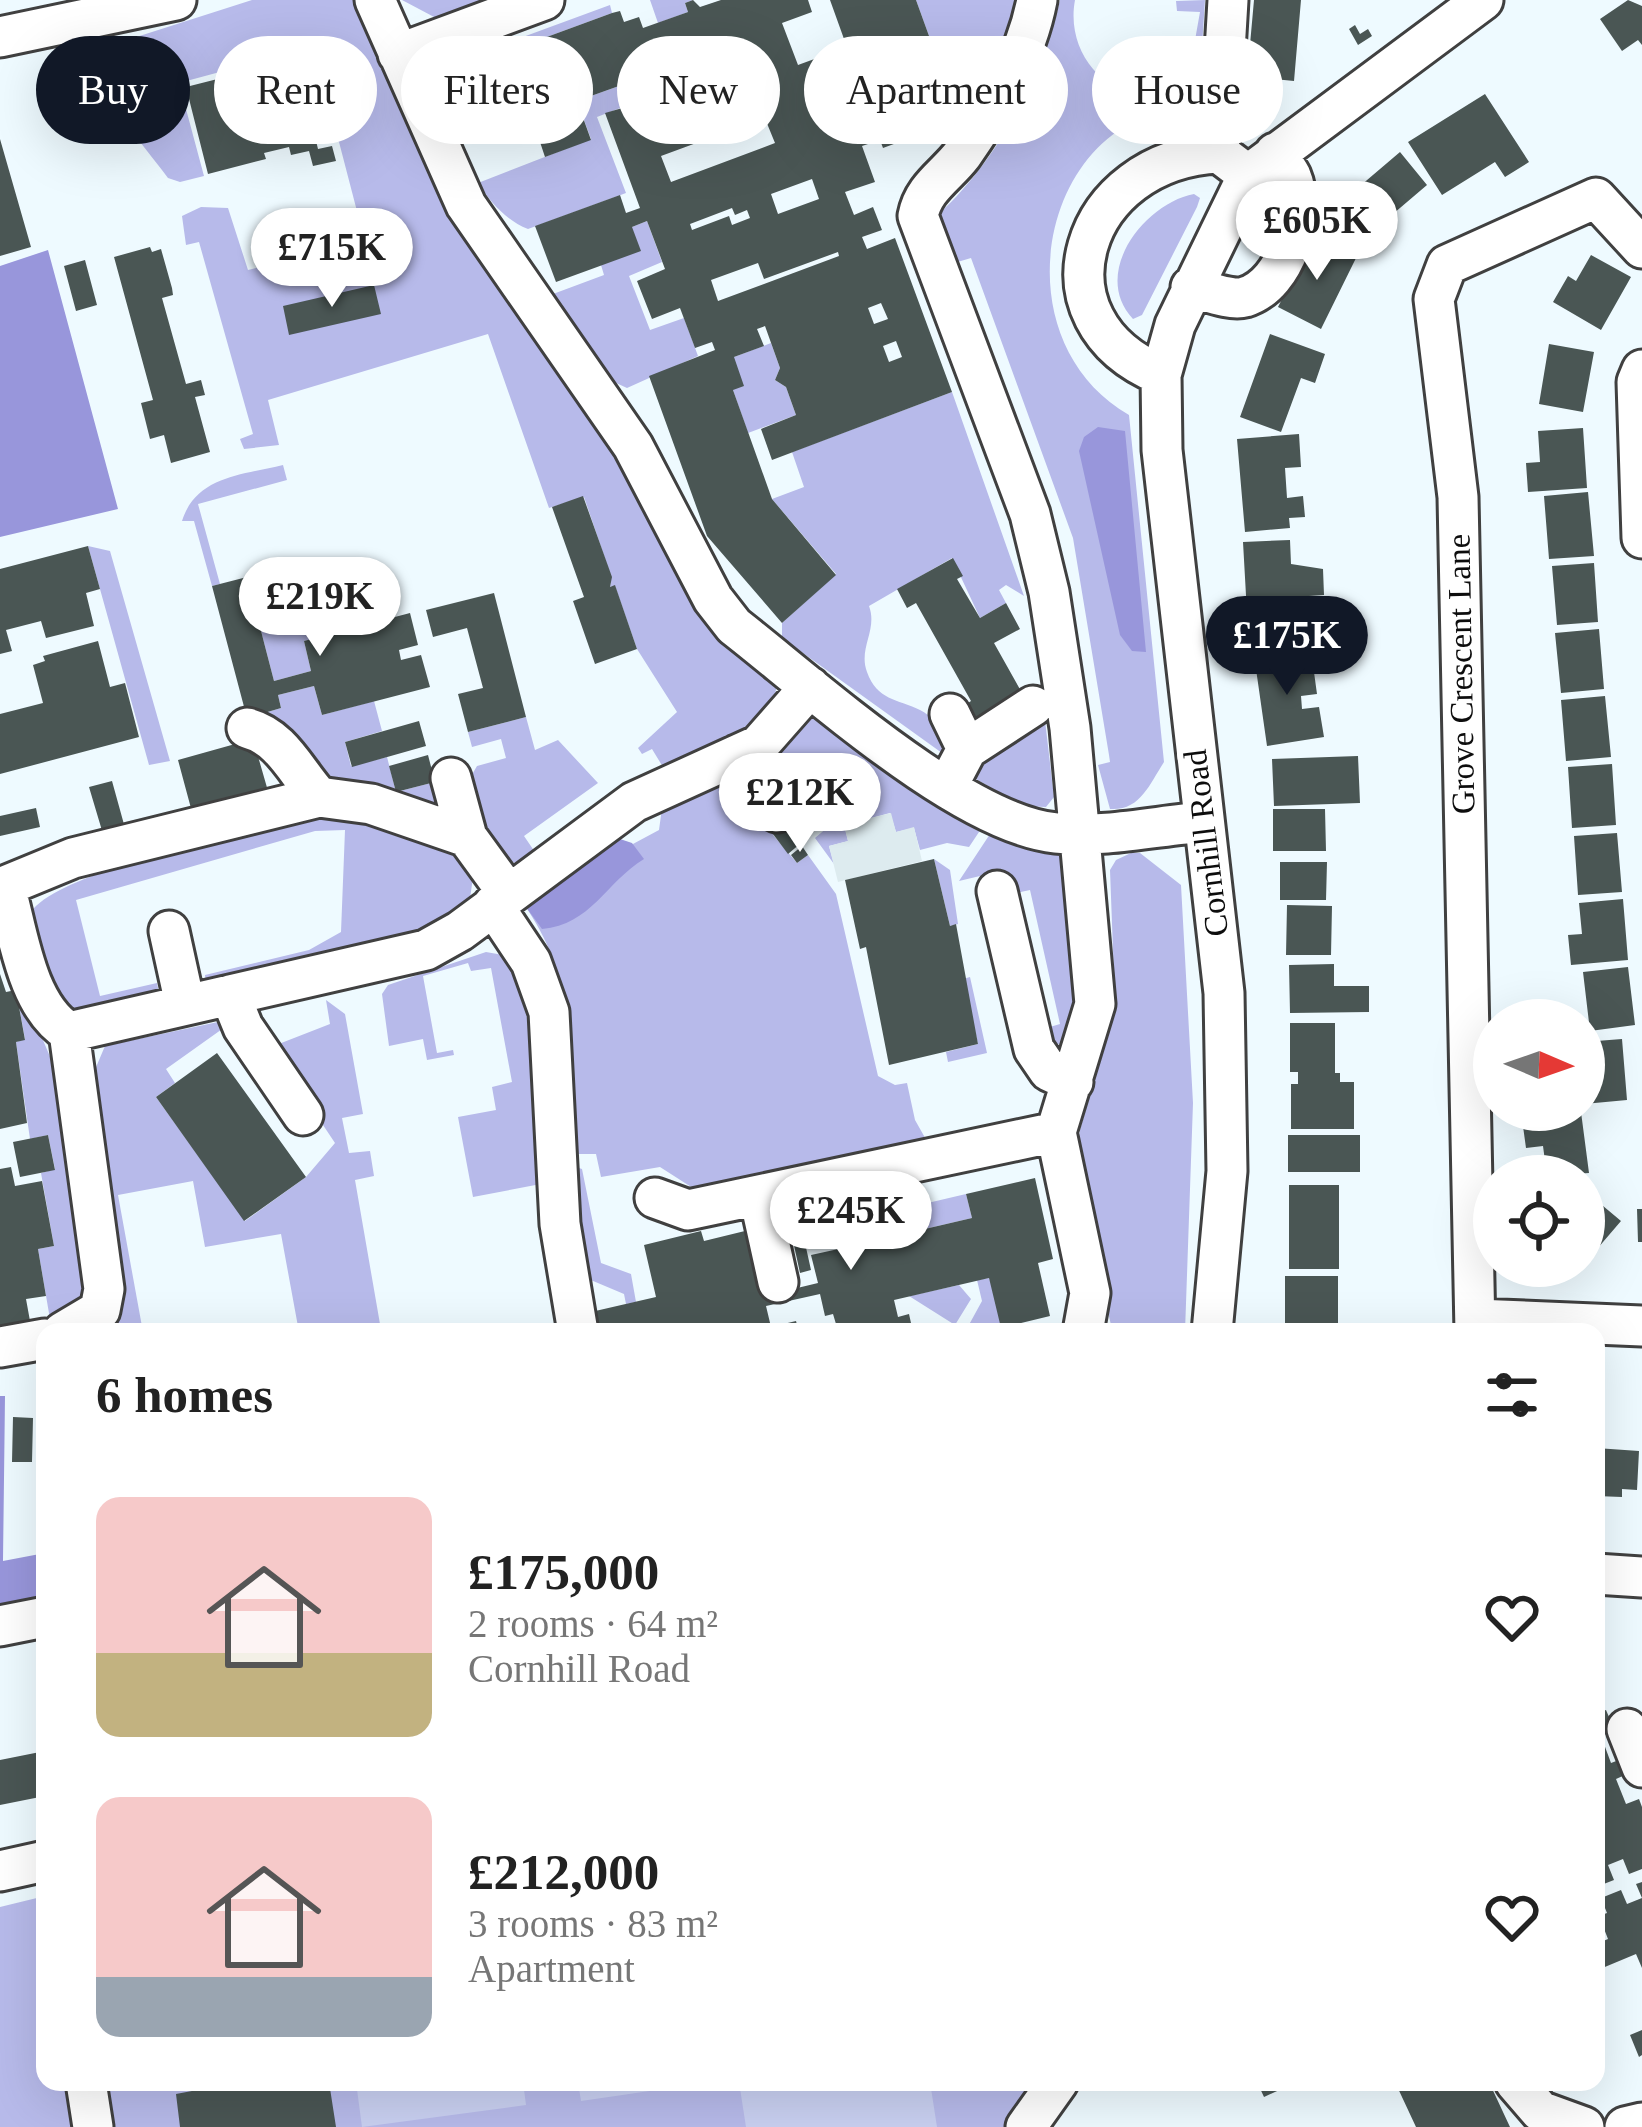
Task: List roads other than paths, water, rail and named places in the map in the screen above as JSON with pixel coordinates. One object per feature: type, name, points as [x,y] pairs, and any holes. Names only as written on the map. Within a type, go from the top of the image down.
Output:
[{"type":"street","points":[[0,37],[176,0]]},
{"type":"street","points":[[375,0],[466,205],[633,446],[713,599],[734,626],[810,687],[948,785],[1014,823],[1082,833],[1203,822]]},
{"type":"street","points":[[398,54],[544,0]]},
{"type":"street","points":[[1037,0],[1011,76],[959,158],[921,199],[919,215],[1030,514],[1049,592],[1082,833],[1095,1004],[1053,1075]]},
{"type":"street","points":[[1228,0],[1247,160]]},
{"type":"street","name":"Cornhill Road","points":[[1213,1323],[1227,1171],[1224,993],[1162,450],[1161,375],[1191,287],[1247,160],[1478,1]]},
{"type":"street","points":[[1161,375],[1118,354],[1093,320],[1086,266],[1092,236],[1122,186],[1168,160],[1247,160],[1292,177],[1296,214],[1286,255],[1264,289],[1240,299],[1191,287]]},
{"type":"street","name":"Grove Crescent Lane","points":[[1475,1323],[1458,497],[1433,299],[1447,265],[1596,197],[1642,248]]},
{"type":"street","points":[[1642,370],[1636,467],[1642,538]]},
{"type":"street","points":[[466,837],[371,804],[320,797],[3,880],[40,998],[54,1023],[68,1032],[426,950],[634,802],[759,745],[810,687]]},
{"type":"street","points":[[948,785],[967,749],[1034,706]]},
{"type":"street","points":[[950,714],[967,749]]},
{"type":"street","points":[[247,728],[278,743],[320,797]]},
{"type":"street","points":[[737,755],[777,812]]},
{"type":"street","points":[[451,778],[466,837],[531,962],[549,1012],[560,1224],[576,1323]]},
{"type":"street","points":[[997,891],[1034,1049],[1053,1075],[1056,1132],[1090,1293],[1085,1323]]},
{"type":"street","points":[[169,931],[185,1004]]},
{"type":"street","points":[[230,995],[243,1027],[303,1115]]},
{"type":"street","points":[[68,1032],[104,1289],[100,1310],[78,1323]]},
{"type":"street","points":[[656,1198],[688,1210],[1056,1132]]},
{"type":"street","points":[[760,1196],[778,1282]]},
{"type":"street","name":"Grove Crescent Lane","points":[[1605,1326],[1642,1326]]},
{"type":"street","points":[[0,1347],[36,1341]]},
{"type":"street","points":[[1605,1574],[1642,1576]]},
{"type":"street","points":[[0,1626],[36,1618]]},
{"type":"street","points":[[0,1871],[36,1863]]},
{"type":"street","points":[[87,2091],[93,2127]]},
{"type":"street","points":[[1523,2091],[1540,2111],[1584,2127]]},
{"type":"street","points":[[1625,2127],[1642,2123]]}]
